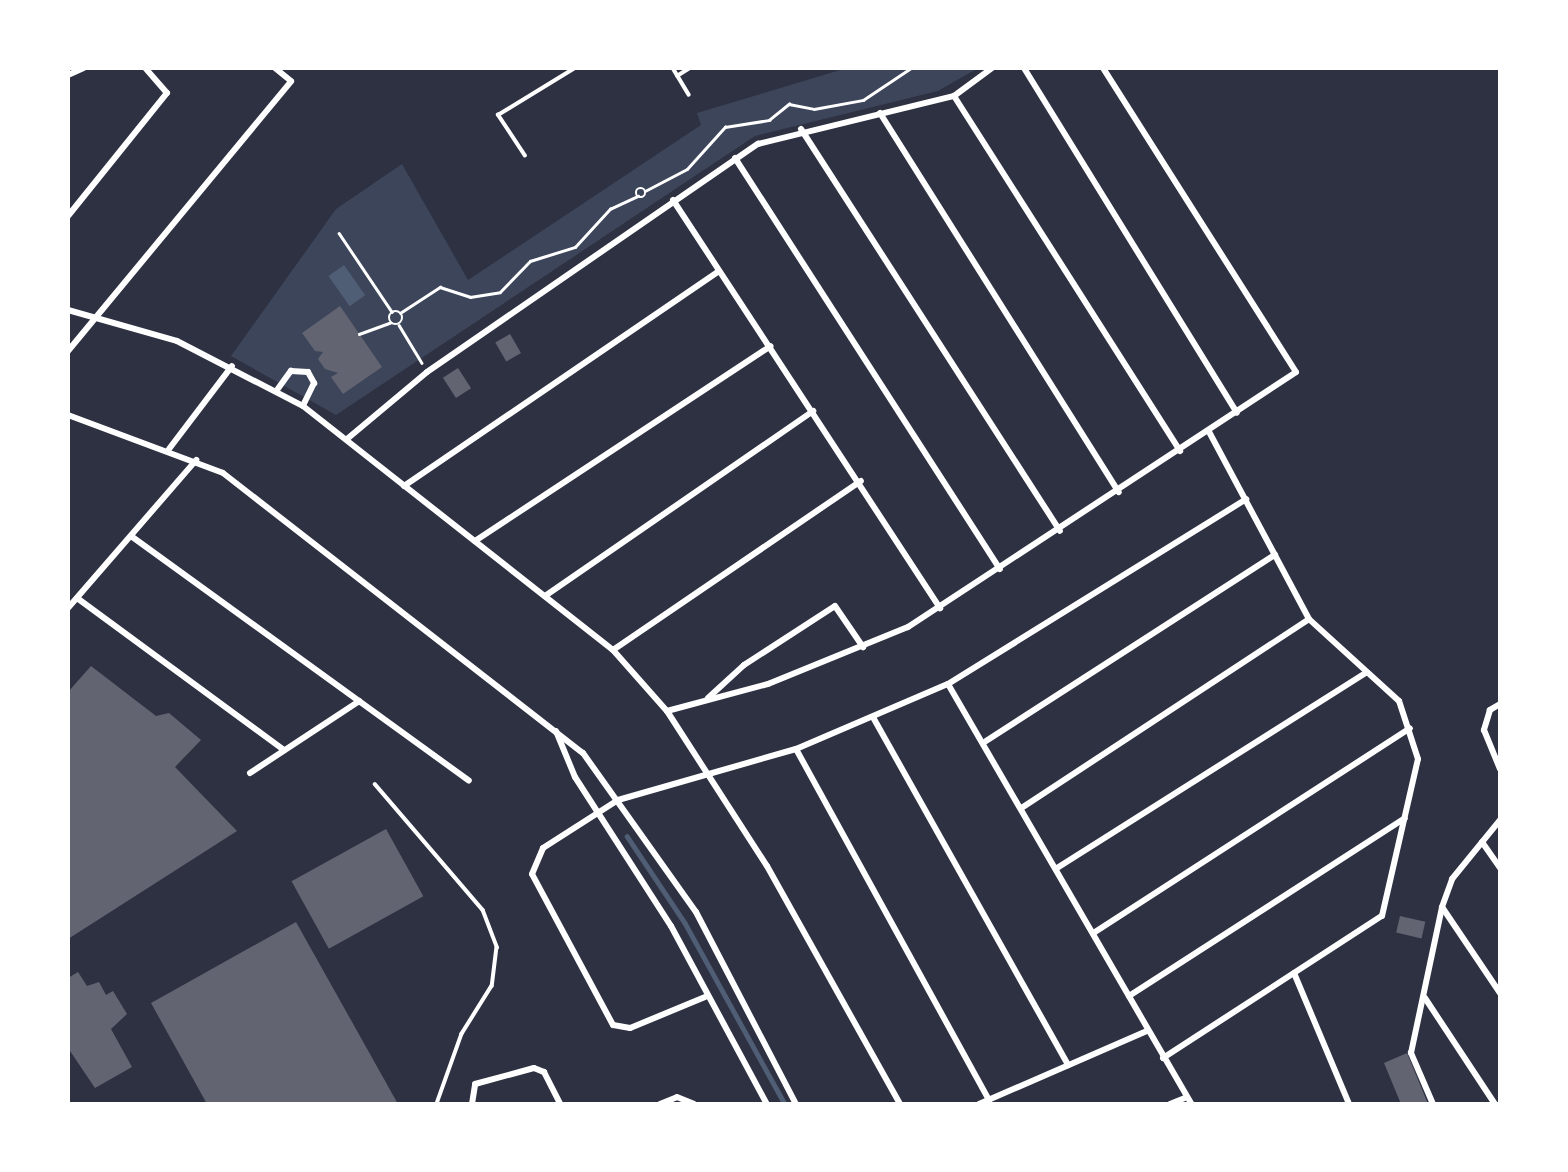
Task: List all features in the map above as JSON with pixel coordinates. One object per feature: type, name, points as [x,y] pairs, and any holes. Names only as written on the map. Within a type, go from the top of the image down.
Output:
[{"type":"street","points":[[68,75],[84,68]]},
{"type":"street","points":[[68,216],[167,93],[145,68]]},
{"type":"street","points":[[68,351],[291,81],[275,68]]},
{"type":"street","points":[[346,439],[427,372],[735,158],[801,129],[954,96],[992,68]]},
{"type":"street","points":[[1024,68],[1237,413]]},
{"type":"street","points":[[667,711],[863,647],[940,607],[1060,531],[1296,372],[1102,68]]},
{"type":"street","points":[[954,96],[1180,451]]},
{"type":"street","points":[[880,113],[1119,492]]},
{"type":"street","points":[[801,129],[1060,531]]},
{"type":"street","points":[[735,158],[1000,569]]},
{"type":"street","points":[[673,200],[860,481],[940,607]]},
{"type":"street","points":[[404,486],[719,271]]},
{"type":"street","points":[[68,310],[96,317],[232,366],[303,406],[613,650],[667,711],[708,773],[900,1104]]},
{"type":"street","points":[[475,541],[771,346]]},
{"type":"street","points":[[169,449],[232,366]]},
{"type":"street","points":[[277,390],[291,371],[308,372],[314,383],[303,406]]},
{"type":"street","points":[[545,596],[813,411]]},
{"type":"street","points":[[68,415],[197,460],[305,531],[583,753],[696,912],[796,1104]]},
{"type":"street","points":[[1163,1058],[1382,916],[1418,759],[1399,701],[1309,619],[1209,432]]},
{"type":"street","points":[[68,608],[197,460]]},
{"type":"street","points":[[613,650],[860,481]]},
{"type":"street","points":[[705,997],[630,1028],[613,1025],[605,1013],[580,953],[532,874],[543,848],[618,800],[796,749],[874,719],[948,684],[1246,499]]},
{"type":"street","points":[[131,536],[470,781]]},
{"type":"street","points":[[986,741],[1275,555]]},
{"type":"street","points":[[77,598],[284,750]]},
{"type":"street","points":[[706,700],[744,665],[835,606],[863,647]]},
{"type":"street","points":[[1023,807],[1309,619]]},
{"type":"street","points":[[1057,868],[1366,673]]},
{"type":"street","points":[[948,684],[986,741],[1188,1101],[1170,1104]]},
{"type":"street","points":[[250,773],[359,701]]},
{"type":"street","points":[[1500,704],[1490,710],[1484,730],[1500,769]]},
{"type":"street","points":[[874,719],[1068,1065]]},
{"type":"street","points":[[1095,932],[1410,728]]},
{"type":"street","points":[[555,729],[597,813],[671,926],[705,997],[766,1104]]},
{"type":"street","points":[[796,749],[989,1100]]},
{"type":"street","points":[[1129,996],[1405,818]]},
{"type":"street","points":[[1433,1104],[1411,1053],[1442,907],[1452,879],[1500,820]]},
{"type":"street","points":[[1482,842],[1500,868]]},
{"type":"street","points":[[1442,907],[1500,993]]},
{"type":"street","points":[[1294,973],[1349,1104]]},
{"type":"street","points":[[1424,997],[1495,1104]]},
{"type":"street","points":[[979,1104],[1147,1031]]},
{"type":"street","points":[[472,1104],[475,1084],[534,1068],[544,1072],[560,1104]]},
{"type":"street","points":[[660,1104],[677,1097],[694,1104]]},
{"type":"lane","points":[[525,156],[498,115],[575,68]]},
{"type":"lane","points":[[673,68],[689,95]]},
{"type":"lane","points":[[677,76],[690,68]]},
{"type":"lane","points":[[375,784],[482,910],[497,947],[492,986],[461,1034],[437,1104]]},
{"type":"path","points":[[392,312],[400,313],[440,287],[470,297],[500,292],[530,261],[575,247],[610,209],[687,169],[725,127],[769,120],[789,104],[814,109],[863,100],[911,68]]},
{"type":"path","points":[[928,68],[936,68]]},
{"type":"path","points":[[339,233],[392,312],[390,323]]},
{"type":"path","points":[[400,313],[399,325],[427,372]]},
{"type":"path","points":[[359,334],[390,323],[399,325]]},
{"type":"shaded area","points":[[847,68],[978,68],[938,91],[755,136],[336,415],[231,356],[336,209],[402,164],[468,280],[701,125],[697,113]]},
{"type":"shaded area","points":[[344,265],[365,295],[350,306],[328,276]]},
{"type":"building","points":[[340,306],[382,367],[343,394],[331,377],[338,373],[325,369],[318,359],[323,352],[315,351],[302,333]]},
{"type":"building","points":[[510,334],[521,353],[506,362],[495,342]]},
{"type":"building","points":[[458,368],[471,388],[456,398],[443,378]]},
{"type":"building","points":[[91,666],[156,716],[169,713],[201,740],[175,767],[237,831],[68,939],[68,692]]},
{"type":"building","points":[[386,829],[423,896],[329,949],[292,881]]},
{"type":"building","points":[[1400,916],[1425,922],[1422,938],[1396,933]]},
{"type":"building","points":[[296,922],[398,1104],[207,1104],[151,1003]]},
{"type":"building","points":[[78,972],[87,986],[99,982],[106,995],[113,991],[127,1014],[111,1029],[132,1067],[95,1088],[68,1048],[68,978]]},
{"type":"building","points":[[1407,1053],[1428,1104],[1401,1104],[1384,1063]]},
{"type":"waterway","points":[[627,836],[685,923],[785,1104]]}]
